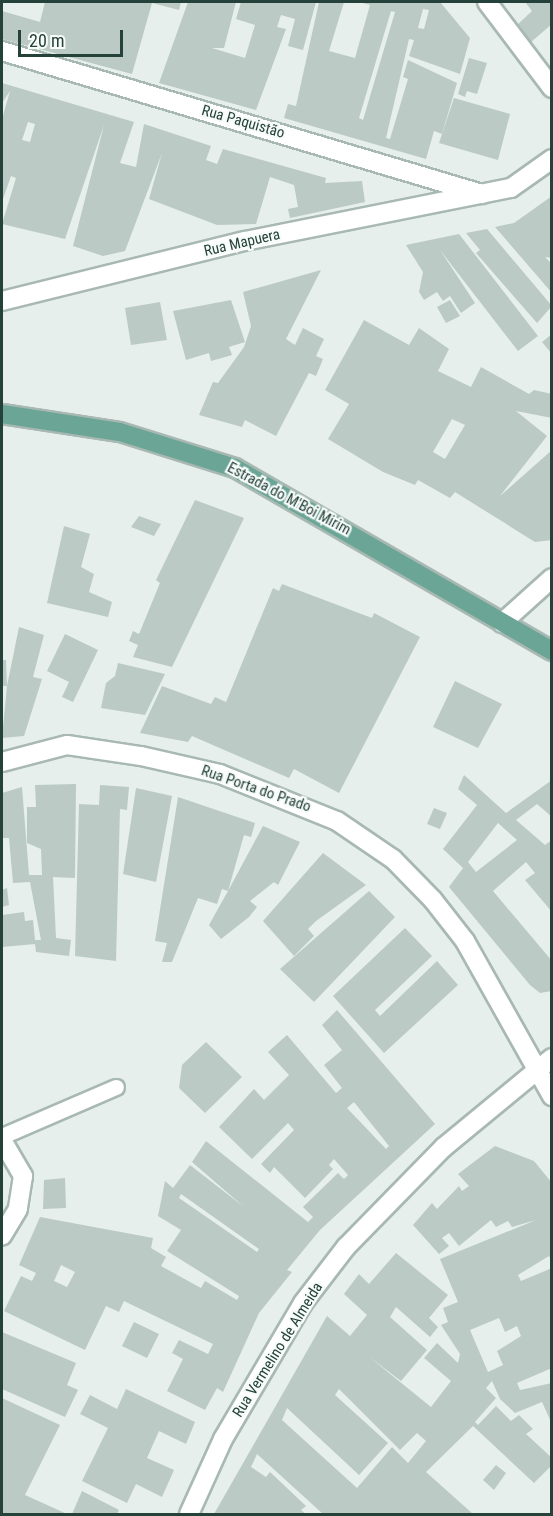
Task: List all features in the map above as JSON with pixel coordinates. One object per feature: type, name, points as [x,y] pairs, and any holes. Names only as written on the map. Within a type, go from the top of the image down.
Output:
[{"type":"main road","name":"Estrada do M'Boi Mirim","points":[[2,414],[120,432],[235,468],[552,651]]},
{"type":"street","points":[[487,2],[552,88]]},
{"type":"street","name":"Rua Paquistão","points":[[2,51],[484,195]]},
{"type":"street","name":"Rua Mapuera","points":[[2,301],[245,241],[484,195],[511,188],[552,159]]},
{"type":"street","points":[[502,623],[552,578]]},
{"type":"street","name":"Rua Porta do Prado","points":[[2,762],[67,745],[141,756],[220,774],[337,821],[393,859],[433,900],[465,941],[545,1063],[552,1096]]},
{"type":"street","name":"Rua Vermelino de Almeida","points":[[189,1515],[224,1438],[303,1303],[346,1247],[444,1148],[545,1063]]},
{"type":"street","points":[[2,1138],[23,1176],[18,1209],[2,1236]]},
{"type":"lane","points":[[2,1138],[116,1087]]},
{"type":"building","points":[[45,2],[181,2],[179,10],[152,3],[132,74],[2,39],[2,11],[40,22]]},
{"type":"building","points":[[188,2],[236,2],[224,48],[212,48],[245,58],[255,25],[236,19],[241,2],[316,2],[303,50],[288,46],[295,19],[281,15],[277,27],[286,29],[256,110],[159,83]]},
{"type":"building","points":[[319,2],[344,2],[329,51],[355,58],[370,5],[359,2],[440,2],[470,38],[460,74],[409,56],[414,40],[409,39],[386,138],[390,139],[408,79],[403,77],[408,60],[457,83],[442,134],[434,131],[426,159],[284,118],[288,104],[296,106]],"holes":[[[423,9],[429,10],[424,29],[418,28]],[[391,11],[395,12],[363,120],[359,118]]]},
{"type":"building","points":[[525,2],[552,2],[552,24],[531,42],[517,25],[532,11]]},
{"type":"building","points":[[469,58],[487,63],[477,94],[467,91],[465,97],[458,94]]},
{"type":"building","points":[[2,83],[134,122],[120,163],[136,167],[144,124],[211,146],[206,160],[217,164],[223,149],[326,178],[325,183],[362,181],[365,202],[290,218],[288,209],[298,207],[294,185],[270,177],[256,224],[217,225],[149,199],[162,153],[125,251],[103,256],[73,246],[104,125],[65,239],[2,224],[16,178],[11,176],[2,202],[2,119],[10,91],[2,103]],"holes":[[[28,122],[35,124],[30,142],[22,140]]]},
{"type":"building","points":[[454,98],[510,114],[498,160],[439,143]]},
{"type":"building","points":[[552,196],[552,258],[545,257],[552,264],[552,293],[495,227],[514,223]]},
{"type":"building","points":[[487,229],[552,306],[537,323],[476,253],[480,250],[466,233]]},
{"type":"building","points":[[459,234],[538,336],[518,351],[440,250],[475,303],[461,313],[450,296],[443,301],[437,292],[424,300],[419,292],[423,272],[406,245]]},
{"type":"building","points":[[321,270],[286,339],[295,345],[303,328],[324,339],[316,356],[323,359],[316,376],[309,373],[276,436],[245,420],[242,427],[199,415],[213,382],[218,383],[244,347],[251,326],[243,292]]},
{"type":"building","points":[[231,300],[245,342],[229,347],[232,355],[211,361],[209,353],[186,360],[173,311]]},
{"type":"building","points":[[450,300],[460,316],[446,323],[437,307]]},
{"type":"building","points":[[160,302],[167,340],[131,345],[125,308]]},
{"type":"building","points":[[364,320],[409,345],[419,328],[449,349],[438,371],[471,387],[481,367],[529,394],[534,390],[552,394],[552,418],[516,411],[547,436],[500,496],[552,450],[552,540],[535,542],[455,492],[450,498],[418,480],[415,485],[383,472],[328,439],[349,404],[325,390]],"holes":[[[452,419],[465,425],[445,459],[433,452]]]},
{"type":"building","points":[[552,334],[552,354],[542,342]]},
{"type":"building","points":[[195,500],[244,518],[172,667],[133,657],[138,645],[129,641],[133,631],[139,634],[160,583],[156,580]]},
{"type":"building","points":[[139,516],[161,524],[154,536],[131,527]]},
{"type":"building","points":[[64,526],[90,534],[81,567],[94,574],[89,592],[112,602],[108,617],[47,603]]},
{"type":"building","points":[[282,584],[372,618],[374,613],[420,637],[339,793],[294,769],[289,778],[192,736],[188,742],[140,733],[162,686],[211,704],[215,697],[226,702],[273,588],[279,591]]},
{"type":"building","points":[[19,627],[44,635],[33,677],[42,679],[24,736],[2,738],[7,686]]},
{"type":"building","points":[[65,634],[98,650],[73,702],[62,697],[69,682],[47,671]]},
{"type":"building","points":[[2,660],[6,660],[7,686],[2,686]]},
{"type":"building","points":[[118,663],[165,674],[145,715],[101,708],[106,683],[115,676]]},
{"type":"building","points":[[455,681],[502,704],[478,748],[433,727]]},
{"type":"building","points":[[464,775],[506,813],[552,780],[552,817],[537,804],[516,820],[545,845],[552,840],[552,912],[525,880],[535,873],[526,862],[493,891],[552,961],[552,991],[540,993],[530,985],[449,887],[463,868],[443,849],[477,805],[458,789]],"holes":[[[498,823],[517,840],[476,872],[468,862]]]},
{"type":"building","points":[[76,784],[75,878],[53,877],[56,938],[71,940],[69,956],[36,952],[35,944],[2,947],[2,915],[24,912],[25,921],[33,920],[35,940],[41,940],[30,882],[13,883],[9,838],[3,838],[2,793],[22,787],[29,875],[42,875],[41,849],[27,843],[27,807],[36,807],[35,785]]},
{"type":"building","points":[[100,785],[129,787],[127,810],[120,809],[116,961],[75,956],[79,804],[99,805]]},
{"type":"building","points":[[136,788],[172,796],[156,882],[123,874]]},
{"type":"building","points":[[178,797],[255,823],[251,837],[244,835],[228,891],[222,889],[217,904],[198,898],[172,962],[162,962],[167,943],[155,941]]},
{"type":"building","points":[[434,808],[447,813],[440,829],[427,824]]},
{"type":"building","points":[[263,826],[300,842],[278,885],[274,882],[250,901],[257,907],[249,917],[221,939],[209,925]]},
{"type":"building","points":[[323,853],[366,885],[316,921],[308,929],[314,936],[294,956],[263,921]]},
{"type":"building","points":[[7,888],[9,905],[2,907],[2,890]]},
{"type":"building","points":[[369,891],[395,917],[314,1002],[280,969]]},
{"type":"building","points":[[405,928],[432,956],[375,1010],[380,1016],[437,961],[458,985],[384,1053],[333,996]]},
{"type":"building","points":[[337,1010],[435,1124],[320,1230],[287,1270],[292,1272],[259,1313],[223,1392],[217,1388],[205,1410],[167,1391],[183,1359],[172,1353],[179,1340],[208,1354],[213,1344],[124,1301],[119,1312],[106,1306],[85,1350],[4,1311],[21,1276],[32,1281],[36,1273],[19,1265],[40,1217],[153,1238],[151,1248],[166,1257],[161,1266],[201,1288],[205,1281],[237,1300],[239,1296],[167,1251],[181,1230],[158,1216],[165,1181],[173,1188],[190,1165],[244,1207],[192,1162],[206,1141],[308,1222],[313,1217],[303,1207],[338,1173],[344,1179],[348,1175],[334,1159],[329,1165],[333,1169],[305,1198],[274,1167],[270,1173],[261,1164],[294,1130],[288,1123],[252,1159],[219,1127],[254,1089],[264,1100],[289,1075],[268,1052],[287,1035],[336,1093],[342,1088],[324,1065],[342,1050],[322,1025]],"holes":[[[354,1102],[389,1146],[386,1149],[347,1108]],[[181,1194],[259,1249],[257,1252],[179,1198]],[[61,1265],[75,1272],[67,1287],[54,1281]]]},
{"type":"building","points":[[206,1042],[242,1077],[205,1113],[179,1088],[182,1065]]},
{"type":"building","points":[[495,1146],[534,1161],[552,1183],[552,1262],[549,1256],[518,1275],[521,1281],[552,1268],[552,1368],[517,1383],[520,1390],[552,1383],[552,1424],[542,1402],[515,1413],[500,1399],[492,1381],[486,1388],[496,1398],[475,1422],[478,1425],[496,1406],[511,1421],[519,1415],[533,1429],[526,1434],[552,1458],[552,1465],[534,1483],[473,1426],[426,1472],[473,1514],[323,1514],[257,1454],[251,1467],[266,1477],[270,1472],[306,1506],[301,1510],[306,1514],[214,1514],[327,1316],[350,1336],[367,1315],[344,1294],[359,1274],[369,1284],[396,1253],[448,1295],[429,1318],[438,1327],[430,1337],[396,1307],[390,1317],[427,1350],[401,1381],[368,1356],[431,1407],[451,1381],[424,1358],[437,1343],[458,1363],[460,1354],[441,1325],[448,1322],[443,1308],[458,1302],[440,1259],[536,1220],[512,1227],[508,1221],[496,1227],[491,1220],[459,1246],[449,1233],[442,1238],[449,1246],[439,1254],[413,1225],[432,1203],[437,1209],[459,1186],[462,1191],[469,1186],[458,1174]],"holes":[[[499,1318],[505,1332],[517,1326],[521,1336],[497,1351],[503,1365],[488,1372],[470,1330]],[[339,1389],[400,1450],[417,1433],[426,1441],[408,1463],[392,1447],[357,1488],[282,1420],[287,1408],[359,1475],[388,1443],[335,1395]]]},
{"type":"building","points":[[65,1178],[66,1208],[43,1209],[44,1180]]},
{"type":"building","points":[[134,1322],[159,1334],[147,1358],[122,1346]]},
{"type":"building","points":[[2,1332],[76,1363],[67,1385],[78,1390],[65,1417],[2,1389]]},
{"type":"building","points":[[126,1389],[195,1422],[186,1444],[159,1431],[147,1458],[174,1470],[162,1497],[136,1484],[127,1503],[82,1481],[108,1428],[80,1414],[90,1395],[117,1409]]},
{"type":"building","points":[[2,1398],[60,1425],[25,1495],[67,1514],[2,1514]]},
{"type":"building","points":[[496,1465],[506,1473],[494,1490],[483,1480]]},
{"type":"building","points":[[82,1491],[119,1510],[117,1514],[72,1514]]}]
